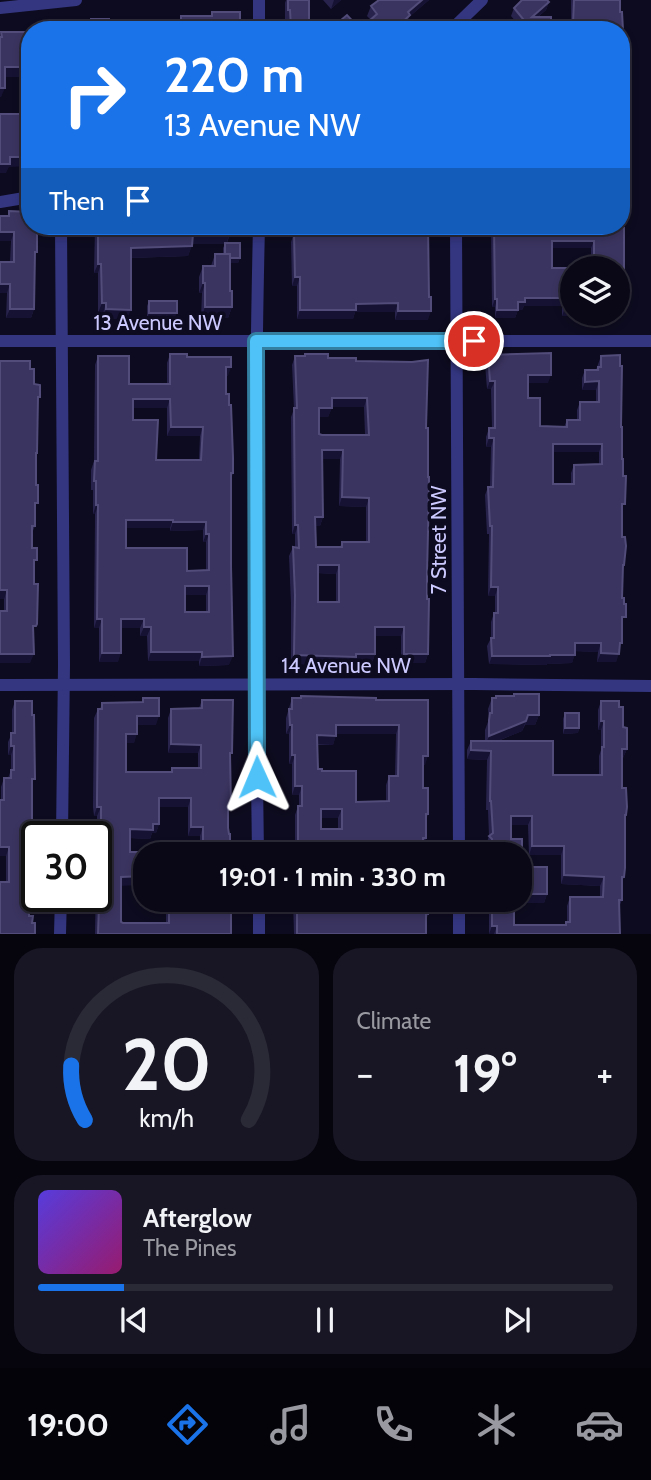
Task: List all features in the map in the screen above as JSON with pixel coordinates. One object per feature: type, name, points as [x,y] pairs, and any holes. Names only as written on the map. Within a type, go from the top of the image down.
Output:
[{"type":"street","points":[[0,8],[76,0]]},
{"type":"street","points":[[259,0],[260,21]]},
{"type":"street","points":[[461,21],[482,0]]},
{"type":"street","points":[[0,202],[21,199]]},
{"type":"street","points":[[61,235],[62,821]]},
{"type":"street","points":[[258,842],[256,341],[259,235]]},
{"type":"street","name":"7 Street NW","points":[[456,235],[458,842]]},
{"type":"street","name":"13 Avenue NW","points":[[0,341],[651,341]]},
{"type":"street","name":"14 Avenue NW","points":[[0,685],[651,686]]},
{"type":"street","points":[[61,912],[61,934]]},
{"type":"street","points":[[259,912],[259,934]]},
{"type":"street","points":[[458,912],[458,934]]},
{"type":"building","points":[[288,0],[309,0],[309,21],[291,21]]},
{"type":"building","points":[[379,0],[422,0],[408,12],[410,15],[404,21],[369,21],[377,14],[371,6]]},
{"type":"building","points":[[522,0],[547,0],[549,2],[532,17],[551,17],[551,21],[525,21],[514,8]]},
{"type":"building","points":[[574,0],[620,0],[622,21],[573,21]]},
{"type":"building","points":[[212,12],[240,12],[240,21],[181,21],[181,16],[212,16]]},
{"type":"building","points":[[347,15],[353,21],[340,21]]},
{"type":"building","points":[[91,19],[109,19],[109,21]]},
{"type":"building","points":[[1,32],[21,32],[21,67],[5,67],[5,88],[0,88]]},
{"type":"building","points":[[0,114],[21,114],[21,157],[10,157],[10,164],[0,164]]},
{"type":"building","points":[[9,211],[21,212],[21,235],[37,235],[34,309],[10,309],[10,284],[0,284],[0,262],[14,262],[14,232],[0,232],[0,216],[9,216]]},
{"type":"building","points":[[98,235],[193,235],[192,246],[131,248],[131,310],[106,309],[106,303],[102,303],[101,264],[98,264]]},
{"type":"building","points":[[294,235],[428,235],[431,311],[398,311],[398,303],[356,304],[356,310],[300,310],[300,277],[295,277]]},
{"type":"building","points":[[494,235],[624,235],[624,256],[594,256],[594,241],[552,241],[552,268],[560,268],[560,298],[525,298],[525,302],[518,302],[518,310],[497,310]]},
{"type":"building","points":[[225,243],[240,243],[240,258],[230,258],[230,254],[225,254]]},
{"type":"building","points":[[215,254],[230,254],[232,307],[205,307],[203,266],[215,266]]},
{"type":"building","points":[[149,301],[177,301],[177,313],[149,313]]},
{"type":"building","points":[[551,353],[551,375],[528,375],[528,398],[540,398],[540,426],[567,427],[567,420],[580,420],[580,402],[599,402],[599,381],[585,382],[585,370],[598,370],[598,367],[601,367],[601,356],[620,355],[622,459],[623,476],[626,476],[625,504],[622,504],[622,537],[625,537],[626,546],[622,598],[626,604],[626,617],[622,617],[622,643],[619,654],[601,653],[601,643],[575,643],[575,655],[492,656],[491,638],[494,638],[494,613],[498,613],[498,587],[491,587],[492,526],[488,487],[493,487],[494,438],[489,438],[489,428],[495,428],[495,381],[490,381],[488,355]],"holes":[[[553,444],[602,444],[602,464],[574,465],[574,484],[553,484]]]},
{"type":"building","points":[[170,354],[187,354],[187,357],[231,357],[231,367],[226,367],[226,394],[229,394],[231,405],[233,457],[233,656],[202,657],[202,652],[151,652],[151,627],[144,627],[144,619],[121,619],[121,653],[102,653],[102,619],[97,619],[98,505],[94,481],[95,461],[98,461],[98,356],[129,356],[129,384],[170,384]],"holes":[[[133,399],[170,399],[171,427],[203,427],[201,460],[156,460],[158,420],[133,420]],[[126,520],[206,522],[206,534],[209,534],[209,570],[187,571],[187,548],[126,548]],[[185,586],[209,586],[209,612],[185,612]]]},
{"type":"building","points":[[328,354],[328,358],[356,358],[356,361],[428,360],[428,654],[404,654],[404,627],[375,627],[375,654],[356,654],[356,657],[294,655],[293,547],[299,548],[298,525],[295,525],[295,356]],"holes":[[[332,398],[367,398],[369,435],[319,434],[319,408],[332,408]],[[322,450],[343,450],[342,497],[369,498],[369,542],[342,542],[342,547],[316,547],[315,517],[323,517]],[[318,565],[339,565],[339,602],[318,602]]]},
{"type":"building","points":[[0,361],[30,361],[30,369],[34,369],[34,384],[40,385],[36,453],[38,503],[35,503],[35,526],[32,526],[32,548],[37,548],[34,584],[38,584],[37,624],[33,626],[34,654],[0,654],[0,611],[7,611],[7,590],[0,590]]},
{"type":"building","points":[[514,694],[539,694],[539,715],[528,715],[526,721],[489,736],[492,698]]},
{"type":"building","points":[[301,696],[428,700],[428,756],[423,756],[423,788],[428,788],[428,814],[426,838],[423,838],[423,842],[298,842],[298,806],[302,806],[302,786],[295,786],[295,755],[292,755],[289,709],[292,709],[292,698]],"holes":[[[336,725],[399,725],[398,776],[389,776],[389,801],[356,802],[356,771],[318,769],[317,735],[336,736]],[[321,809],[342,809],[342,829],[321,829]]]},
{"type":"building","points":[[143,698],[159,698],[159,716],[137,716],[137,734],[126,734],[126,772],[172,772],[172,768],[201,768],[201,745],[171,744],[171,709],[202,708],[202,700],[233,700],[231,806],[228,806],[230,842],[203,842],[203,827],[191,827],[191,798],[159,798],[159,824],[153,824],[153,830],[130,829],[133,876],[121,877],[121,922],[169,923],[169,912],[231,912],[231,934],[98,934],[99,912],[112,912],[112,821],[101,821],[101,807],[97,807],[98,709],[102,709],[102,703],[143,702]]},
{"type":"building","points":[[15,701],[32,701],[35,779],[32,779],[32,821],[21,821],[21,912],[29,912],[29,916],[33,916],[35,934],[0,934],[0,882],[9,882],[9,847],[0,847],[0,800],[4,800],[4,778],[11,778],[11,770],[14,770],[11,733],[15,733]]},
{"type":"building","points":[[601,701],[619,701],[619,707],[623,707],[623,727],[627,728],[627,749],[622,749],[622,788],[626,788],[627,807],[625,868],[622,877],[622,900],[619,900],[620,934],[497,934],[497,926],[492,926],[492,912],[514,912],[514,925],[566,925],[566,922],[570,922],[570,897],[603,897],[604,877],[564,875],[564,846],[532,846],[532,816],[511,816],[511,839],[522,839],[522,842],[492,842],[489,836],[493,833],[490,801],[491,751],[471,750],[471,741],[553,741],[553,775],[602,775],[604,721],[601,721]]},
{"type":"building","points":[[565,713],[579,713],[579,728],[565,728]]},
{"type":"building","points":[[532,867],[547,867],[547,894],[532,894]]},
{"type":"building","points":[[297,912],[428,912],[426,934],[297,934]]},
{"type":"route","points":[[257,777],[256,341],[474,341]]}]
